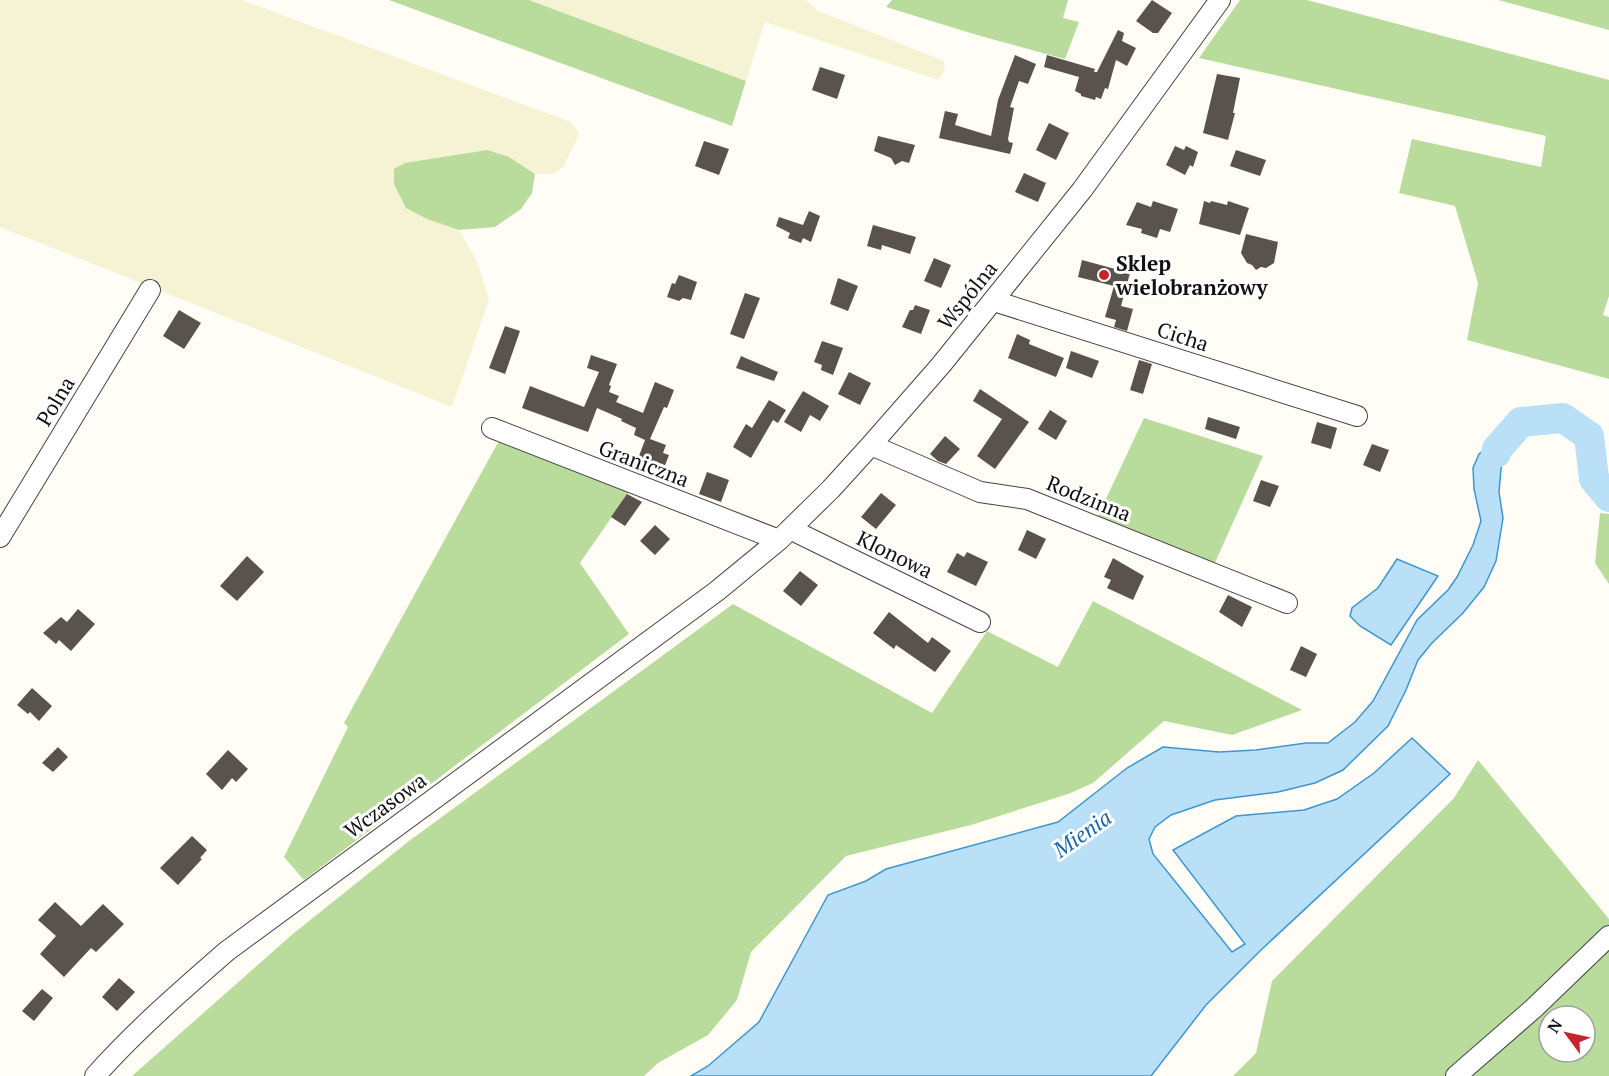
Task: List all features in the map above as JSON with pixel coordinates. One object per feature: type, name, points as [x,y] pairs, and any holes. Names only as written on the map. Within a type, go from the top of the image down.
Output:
[{"type":"street","name":"Wspólna","points":[[717,591],[785,535],[871,445],[994,301],[1082,190],[1220,0]]},
{"type":"street","name":"Polna","points":[[0,537],[150,290]]},
{"type":"street","name":"Cicha","points":[[994,301],[1357,416]]},
{"type":"street","name":"Graniczna","points":[[492,428],[785,535]]},
{"type":"street","name":"Rodzinna","points":[[871,445],[980,492],[1027,499],[1287,603]]},
{"type":"street","name":"Klonowa","points":[[785,535],[980,622]]},
{"type":"street","name":"Wczasowa","points":[[95,1076],[168,1003],[227,951],[717,591]]},
{"type":"street","points":[[1455,1076],[1533,1009],[1609,936]]},
{"type":"shaded area","points":[[0,0],[242,0],[571,122],[579,134],[564,166],[554,174],[535,174],[509,157],[406,207],[427,219],[459,230],[478,264],[489,300],[452,407],[0,227]]},
{"type":"shaded area","points":[[529,0],[805,0],[819,11],[944,61],[945,70],[938,80],[765,22],[746,81]]},
{"type":"green space","points":[[389,0],[529,0],[746,81],[732,126]]},
{"type":"green space","points":[[892,0],[1068,0],[1063,18],[1079,22],[1065,59],[886,7]]},
{"type":"green space","points":[[1240,0],[1307,0],[1609,80],[1609,296],[1603,315],[1609,317],[1609,379],[1467,340],[1478,283],[1455,206],[1399,193],[1412,139],[1541,167],[1546,136],[1199,58]]},
{"type":"green space","points":[[1498,0],[1609,0],[1609,30]]},
{"type":"green space","points":[[487,150],[509,157],[535,174],[532,193],[521,209],[495,227],[459,230],[427,219],[406,208],[394,184],[394,169],[405,163]]},
{"type":"green space","points":[[1144,418],[1263,456],[1213,567],[1096,520]]},
{"type":"green space","points":[[501,437],[631,489],[580,563],[629,634],[304,880],[284,857],[348,727],[344,723]]},
{"type":"green space","points":[[1600,513],[1609,514],[1609,584],[1595,563]]},
{"type":"green space","points":[[1093,601],[1302,710],[1232,735],[1164,721],[1093,783],[1068,794],[971,825],[846,856],[751,952],[737,1000],[708,1035],[658,1063],[644,1076],[132,1076],[294,933],[409,841],[733,604],[932,713],[987,631],[1058,667]]},
{"type":"green space","points":[[1478,760],[1609,919],[1609,1076],[1233,1076],[1256,1053],[1272,981],[1454,798]]},
{"type":"water","name":"Mienia","points":[[1523,412],[1520,441],[1505,449],[1501,469],[1499,492],[1503,518],[1496,561],[1484,587],[1463,613],[1418,660],[1388,726],[1343,770],[1315,783],[1278,792],[1215,800],[1171,815],[1155,827],[1149,839],[1153,854],[1232,952],[1245,944],[1173,850],[1236,816],[1304,810],[1337,799],[1374,773],[1412,738],[1450,774],[1261,950],[1206,1005],[1151,1076],[691,1076],[708,1066],[759,1022],[828,895],[866,881],[886,869],[1058,822],[1127,768],[1163,747],[1219,752],[1256,750],[1306,743],[1328,743],[1355,722],[1373,701],[1417,620],[1448,590],[1457,577],[1473,545],[1481,521],[1474,489],[1473,468],[1479,454],[1489,446],[1499,426]]},
{"type":"water","points":[[1397,559],[1438,576],[1391,645],[1360,626],[1350,616],[1352,608],[1378,588]]},
{"type":"building","points":[[1152,0],[1172,13],[1158,33],[1153,33],[1136,21]]},
{"type":"building","points":[[1118,30],[1124,33],[1122,41],[1136,48],[1127,66],[1116,60],[1108,89],[1105,88],[1101,99],[1096,97],[1095,100],[1081,96],[1075,91],[1079,77],[1044,67],[1047,55],[1095,69],[1094,72],[1097,72]]},
{"type":"building","points":[[1015,55],[1036,64],[1028,84],[1019,81],[1010,107],[1014,108],[1008,139],[1013,143],[1010,154],[939,138],[945,111],[958,114],[955,125],[991,136],[998,100]]},
{"type":"building","points":[[820,67],[845,75],[837,99],[812,90]]},
{"type":"building","points":[[1217,74],[1240,78],[1228,140],[1203,133]]},
{"type":"building","points":[[1049,123],[1069,133],[1056,160],[1036,150]]},
{"type":"building","points":[[878,136],[915,145],[909,163],[902,161],[895,165],[891,158],[874,151]]},
{"type":"building","points":[[704,141],[729,149],[719,175],[695,166]]},
{"type":"building","points":[[1175,146],[1184,150],[1186,146],[1198,152],[1193,167],[1190,165],[1185,175],[1166,165]]},
{"type":"building","points":[[1236,150],[1266,160],[1260,176],[1230,166]]},
{"type":"building","points":[[1024,173],[1046,183],[1038,202],[1015,192]]},
{"type":"building","points":[[1153,201],[1178,209],[1170,232],[1160,229],[1157,238],[1141,233],[1142,229],[1126,225],[1137,202],[1151,207]]},
{"type":"building","points":[[1204,201],[1227,205],[1228,201],[1249,208],[1240,235],[1199,224]]},
{"type":"building","points":[[809,211],[820,216],[811,242],[803,238],[801,243],[788,238],[790,233],[776,226],[779,217],[803,225]]},
{"type":"building","points":[[873,225],[916,237],[910,254],[882,245],[881,250],[867,246]]},
{"type":"building","points":[[1246,234],[1278,242],[1274,263],[1256,270],[1247,263],[1241,253]]},
{"type":"building","points":[[934,258],[951,265],[941,288],[924,281]]},
{"type":"building","points":[[1082,260],[1130,273],[1121,306],[1133,309],[1127,331],[1114,327],[1116,320],[1105,317],[1114,286],[1078,277]]},
{"type":"building","points":[[679,275],[697,282],[691,300],[683,298],[679,301],[667,297],[672,283],[675,284]]},
{"type":"building","points":[[838,278],[858,286],[848,311],[830,304]]},
{"type":"building","points":[[745,293],[760,298],[744,339],[730,334]]},
{"type":"building","points":[[915,305],[930,310],[921,334],[902,327]]},
{"type":"building","points":[[179,310],[201,323],[184,349],[163,336]]},
{"type":"building","points":[[505,326],[520,331],[505,374],[489,368]]},
{"type":"building","points":[[1017,334],[1030,340],[1029,344],[1064,358],[1056,377],[1008,358]]},
{"type":"building","points":[[822,341],[843,348],[833,375],[821,370],[822,365],[814,362]]},
{"type":"building","points":[[1071,351],[1099,361],[1092,378],[1066,368]]},
{"type":"building","points":[[591,355],[617,364],[609,385],[611,386],[609,392],[619,396],[616,402],[643,413],[655,382],[674,390],[650,439],[666,445],[663,453],[669,455],[662,473],[653,470],[647,473],[646,467],[636,464],[645,440],[634,435],[636,428],[621,421],[622,419],[597,408],[588,432],[522,408],[530,386],[584,407],[599,372],[587,368]]},
{"type":"building","points":[[741,356],[778,372],[774,381],[736,368]]},
{"type":"building","points":[[1139,360],[1152,364],[1143,394],[1130,390]]},
{"type":"building","points":[[849,372],[871,383],[860,405],[838,394]]},
{"type":"building","points":[[980,389],[1029,422],[995,469],[977,456],[1002,419],[973,401]]},
{"type":"building","points":[[803,391],[829,406],[820,421],[810,415],[801,432],[784,422]]},
{"type":"building","points":[[769,400],[786,410],[778,423],[773,420],[751,458],[733,447],[746,424],[752,428]]},
{"type":"building","points":[[1050,410],[1067,421],[1056,440],[1038,429]]},
{"type":"building","points":[[1208,417],[1240,427],[1236,439],[1205,429]]},
{"type":"building","points":[[1317,422],[1337,428],[1331,449],[1311,443]]},
{"type":"building","points":[[945,436],[960,449],[946,464],[930,454]]},
{"type":"building","points":[[1372,444],[1389,450],[1380,472],[1363,465]]},
{"type":"building","points":[[707,472],[729,480],[721,502],[699,494]]},
{"type":"building","points":[[1261,480],[1279,486],[1270,507],[1253,501]]},
{"type":"building","points":[[881,493],[896,505],[876,529],[861,517]]},
{"type":"building","points":[[627,494],[642,502],[625,526],[611,517]]},
{"type":"building","points":[[655,525],[670,539],[655,555],[640,541]]},
{"type":"building","points":[[1027,530],[1046,539],[1036,559],[1018,550]]},
{"type":"building","points":[[967,552],[988,562],[976,586],[947,572],[957,553],[964,557]]},
{"type":"building","points":[[247,556],[264,572],[237,601],[220,586]]},
{"type":"building","points":[[1113,558],[1144,576],[1133,600],[1107,588],[1111,580],[1104,577]]},
{"type":"building","points":[[800,571],[818,585],[801,606],[783,591]]},
{"type":"building","points":[[1228,595],[1252,607],[1242,627],[1219,612]]},
{"type":"building","points":[[78,609],[95,624],[71,651],[59,640],[56,644],[43,633],[61,617],[67,622]]},
{"type":"building","points":[[889,612],[928,643],[932,637],[951,651],[935,672],[896,645],[894,649],[873,633]]},
{"type":"building","points":[[1301,646],[1317,654],[1306,677],[1290,670]]},
{"type":"building","points":[[32,688],[52,706],[39,721],[30,712],[28,714],[17,705]]},
{"type":"building","points":[[58,747],[68,757],[53,772],[42,763]]},
{"type":"building","points":[[228,750],[248,769],[236,782],[232,778],[222,790],[206,774]]},
{"type":"building","points":[[192,836],[207,850],[200,858],[202,859],[178,885],[160,868]]},
{"type":"building","points":[[55,902],[81,926],[103,904],[124,924],[96,952],[91,948],[64,977],[40,954],[56,936],[38,920]]},
{"type":"building","points":[[119,978],[135,992],[117,1011],[102,997]]},
{"type":"building","points":[[42,989],[53,998],[34,1021],[22,1011]]},
{"type":"waterway","points":[[1496,453],[1521,422],[1563,418],[1589,436],[1594,479],[1609,497]]},
{"type":"place","name":"Sklep wielobranżowy","points":[[1104,275]]}]
